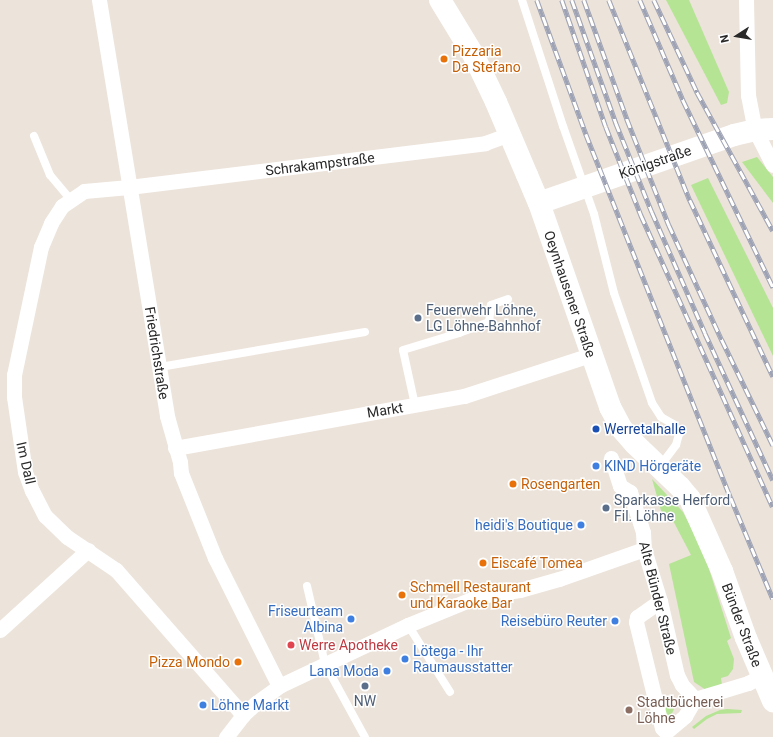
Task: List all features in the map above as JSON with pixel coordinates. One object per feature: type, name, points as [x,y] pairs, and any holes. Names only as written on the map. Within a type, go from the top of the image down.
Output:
[{"type":"main road","name":"Oeynhausener Straße","points":[[440,0],[474,56],[510,134],[539,203],[590,355],[610,407],[621,428],[634,444],[659,466],[690,499],[722,571]]},
{"type":"main road","name":"Königstraße","points":[[539,203],[734,135],[764,129]]},
{"type":"main road","name":"Bünder Straße","points":[[722,571],[746,638],[773,701]]},
{"type":"street","name":"Friedrichstraße","points":[[99,0],[167,416],[180,462],[180,473],[215,558],[279,686]]},
{"type":"street","points":[[746,0],[748,95],[764,129],[773,165]]},
{"type":"street","name":"Schrakampstraße","points":[[129,187],[485,143],[510,134]]},
{"type":"street","name":"Im Dall","points":[[129,187],[84,191],[70,199],[62,206],[51,223],[41,247],[14,375],[14,397],[25,472],[32,491],[45,516],[67,536],[116,570],[243,715]]},
{"type":"street","name":"Markt","points":[[175,448],[464,396],[590,355]]},
{"type":"street","name":"Alte Bünder Straße","points":[[611,458],[620,486],[630,492],[643,532],[644,549],[660,601],[677,675],[682,686],[695,699]]},
{"type":"street","points":[[226,737],[243,715],[279,686],[408,625],[479,596],[526,588],[644,549]]},
{"type":"street","points":[[0,630],[88,550]]},
{"type":"street","points":[[660,601],[637,617],[636,622],[662,728],[662,734]]},
{"type":"street","points":[[662,734],[685,716],[695,699],[748,683],[762,676]]},
{"type":"lane","points":[[522,0],[555,104],[594,214],[614,293],[650,396],[661,417],[673,424],[679,434],[676,445],[659,466]]},
{"type":"lane","points":[[34,136],[50,175],[70,199]]},
{"type":"lane","points":[[415,405],[403,350],[447,338],[489,322],[491,305],[508,299]]},
{"type":"lane","points":[[160,367],[365,332]]},
{"type":"lane","points":[[307,586],[325,664],[365,737]]},
{"type":"lane","points":[[408,625],[450,692]]},
{"type":"green space","points":[[666,0],[689,0],[729,92],[727,103],[721,105]]},
{"type":"green space","points":[[757,157],[773,177],[773,203],[742,162]]},
{"type":"green space","points":[[708,178],[773,308],[773,356],[691,185]]},
{"type":"green space","points":[[652,479],[683,512],[703,550],[731,638],[727,641],[734,659],[733,669],[728,676],[721,678],[722,685],[706,690],[694,682],[669,564],[691,555],[669,513],[662,514]]},
{"type":"green space","points":[[658,695],[672,698],[674,709],[669,720],[666,720]]},
{"type":"green space","points":[[720,710],[742,710],[741,713],[717,714],[707,719],[694,729],[692,727],[706,716]]},
{"type":"railway","points":[[537,0],[586,134],[731,498],[773,599]]},
{"type":"railway","points":[[562,0],[606,127],[641,215],[773,507]]},
{"type":"railway","points":[[572,0],[616,123],[652,212],[705,333],[773,480]]},
{"type":"railway","points":[[584,0],[627,119],[669,225],[722,340],[773,445]]},
{"type":"railway","points":[[609,0],[690,200],[773,376]]},
{"type":"railway","points":[[640,0],[683,100],[773,287]]},
{"type":"railway","points":[[654,0],[697,92],[773,231]]},
{"type":"place","name":"Pizzaria Da Stefano","points":[[444,59]]},
{"type":"place","name":"Feuerwehr Löhne, LG Löhne-Bahnhof","points":[[418,318]]},
{"type":"place","name":"Werretalhalle","points":[[596,429]]},
{"type":"place","name":"KIND Hörgeräte","points":[[596,466]]},
{"type":"place","name":"Rosengarten","points":[[513,484]]},
{"type":"place","name":"Sparkasse Herford Fil. Löhne","points":[[606,508]]},
{"type":"place","name":"heidi's Boutique","points":[[581,525]]},
{"type":"place","name":"Eiscafé Tomea","points":[[483,563]]},
{"type":"place","name":"Schmell Restaurant und Karaoke Bar","points":[[402,595]]},
{"type":"place","name":"Friseurteam Albina","points":[[351,619]]},
{"type":"place","name":"Reisebüro Reuter","points":[[615,621]]},
{"type":"place","name":"Werre Apotheke","points":[[291,645]]},
{"type":"place","name":"Lötega - Ihr Raumausstatter","points":[[405,659]]},
{"type":"place","name":"Pizza Mondo","points":[[238,662]]},
{"type":"place","name":"Lana Moda","points":[[387,671]]},
{"type":"place","name":"NW","points":[[365,686]]},
{"type":"place","name":"Löhne Markt","points":[[203,705]]},
{"type":"place","name":"Stadtbücherei Löhne","points":[[629,710]]}]
